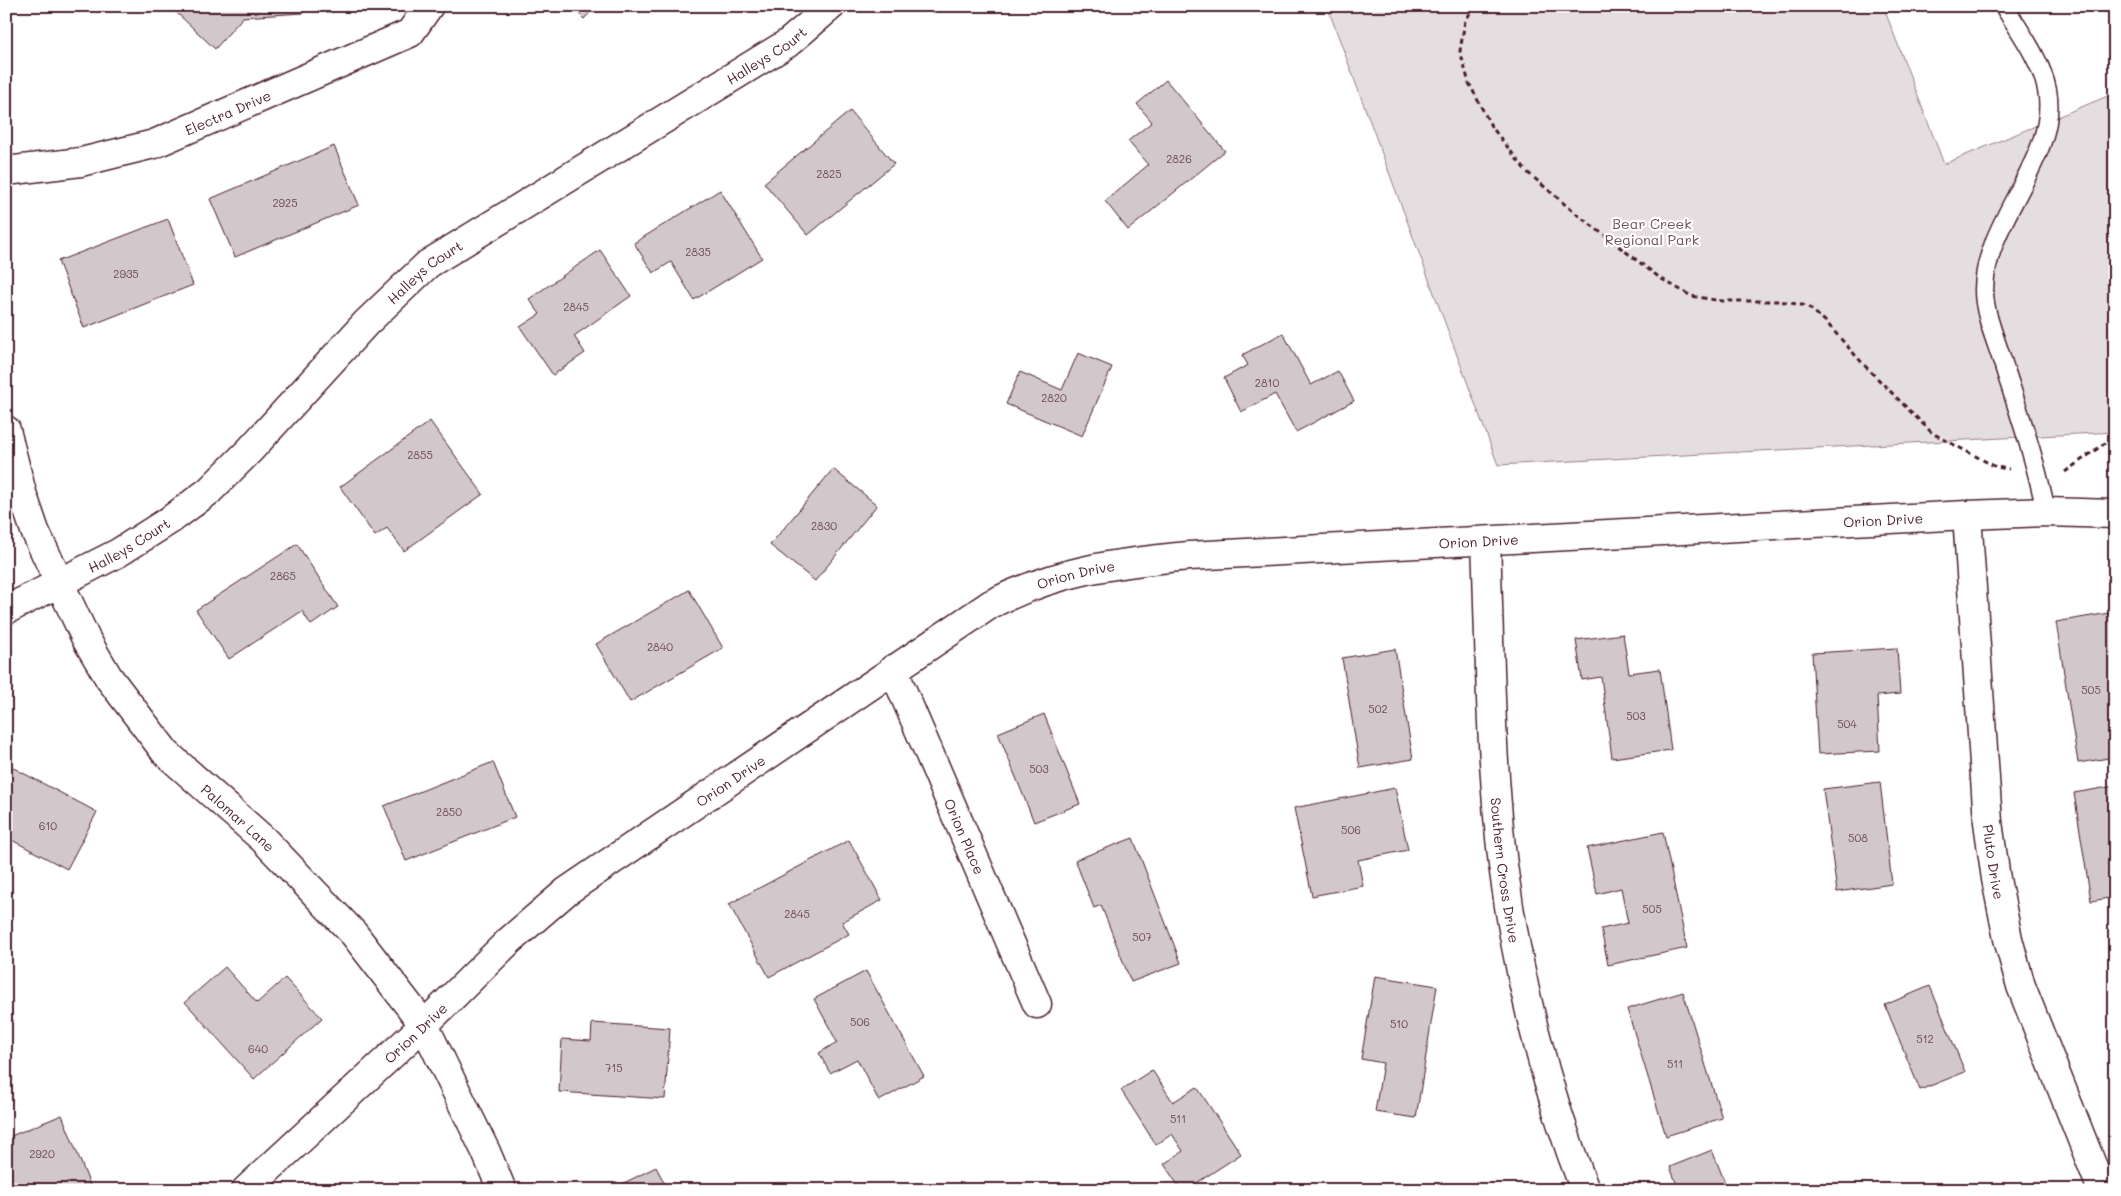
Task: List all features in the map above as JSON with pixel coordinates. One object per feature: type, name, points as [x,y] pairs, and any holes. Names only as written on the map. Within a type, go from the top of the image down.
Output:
[{"type":"street","name":"Electra Drive","points":[[6,172],[81,162],[154,144],[410,33],[429,6]]},
{"type":"street","name":"Halleys Court","points":[[6,610],[59,585],[148,534],[209,490],[250,450],[372,317],[428,264],[788,43],[831,6]]},
{"type":"street","name":"Palomar Lane","points":[[6,430],[22,493],[35,531],[86,639],[109,678],[161,746],[264,840],[354,934],[424,1024],[486,1152],[502,1190]]},
{"type":"street","name":"Orion Drive","points":[[246,1190],[424,1024],[509,941],[567,891],[991,604],[1037,583],[1089,568],[1189,556],[1967,515],[2046,512],[2115,514]]},
{"type":"street","name":"Pluto Drive","points":[[1967,515],[1985,783],[1996,879],[2008,939],[2021,986],[2102,1190]]},
{"type":"street","name":"Southern Cross Drive","points":[[1486,541],[1494,776],[1503,866],[1535,1029],[1557,1109],[1585,1190]]},
{"type":"street","name":"Orion Place","points":[[894,669],[1037,1004]]},
{"type":"lane","points":[[2004,6],[2035,57],[2047,91],[2048,120],[2036,158],[2011,202],[1986,262],[1984,291],[1989,318],[2038,472],[2046,512]]},
{"type":"path","points":[[1475,6],[1465,21],[1460,52],[1469,83],[1491,126],[1526,172],[1574,212],[1660,278],[1691,296],[1722,301],[1780,301],[1807,306],[1826,321],[1865,366],[1932,433],[1996,467],[2038,472],[2066,472],[2115,436]]},
{"type":"green space","name":"Bear Creek Regional Park","points":[[1327,6],[1883,6],[1944,164],[2115,93],[2115,432],[1498,465]]},
{"type":"building","points":[[179,6],[303,6],[303,13],[243,17],[215,49],[175,11]]},
{"type":"building","points":[[571,6],[596,6],[584,19]]},
{"type":"building","points":[[1166,80],[1225,151],[1128,230],[1105,201],[1148,165],[1128,141],[1152,122],[1137,104]]},
{"type":"building","points":[[850,111],[894,164],[808,235],[764,183]]},
{"type":"building","points":[[334,146],[359,205],[235,257],[210,199]]},
{"type":"building","points":[[720,190],[762,258],[694,300],[671,262],[653,273],[634,243]]},
{"type":"building","points":[[168,219],[193,285],[84,328],[58,261]]},
{"type":"building","points":[[600,250],[631,296],[574,336],[585,353],[553,375],[520,327],[540,314],[529,299]]},
{"type":"building","points":[[1283,333],[1311,385],[1338,371],[1354,401],[1296,432],[1275,394],[1241,412],[1224,378],[1248,365],[1242,355]]},
{"type":"building","points":[[1078,353],[1112,367],[1082,436],[1006,404],[1020,372],[1062,390]]},
{"type":"building","points":[[430,421],[483,494],[404,551],[387,528],[375,536],[340,487]]},
{"type":"building","points":[[833,469],[877,505],[815,581],[770,545]]},
{"type":"building","points":[[297,544],[338,607],[311,625],[302,611],[229,659],[196,610]]},
{"type":"building","points":[[689,590],[723,648],[630,702],[596,644]]},
{"type":"building","points":[[2115,612],[2115,757],[2078,763],[2056,622]]},
{"type":"building","points":[[1623,634],[1629,673],[1660,669],[1671,750],[1612,758],[1601,677],[1582,680],[1576,640]]},
{"type":"building","points":[[1897,648],[1900,694],[1877,696],[1880,751],[1818,754],[1812,653]]},
{"type":"building","points":[[1395,649],[1413,759],[1360,768],[1342,658]]},
{"type":"building","points":[[1044,714],[1080,804],[1034,822],[998,733]]},
{"type":"building","points":[[493,762],[515,817],[406,861],[384,806]]},
{"type":"building","points":[[6,764],[97,812],[67,869],[6,837]]},
{"type":"building","points":[[1880,782],[1892,884],[1837,892],[1823,789]]},
{"type":"building","points":[[2115,786],[2115,897],[2091,901],[2074,793]]},
{"type":"building","points":[[1395,788],[1408,850],[1358,860],[1363,886],[1312,896],[1294,808]]},
{"type":"building","points":[[1663,832],[1687,948],[1608,965],[1601,929],[1628,923],[1621,888],[1597,894],[1587,848]]},
{"type":"building","points":[[1133,838],[1181,963],[1131,982],[1101,905],[1094,908],[1075,860]]},
{"type":"building","points":[[849,840],[882,900],[842,922],[849,934],[769,977],[729,904]]},
{"type":"building","points":[[225,967],[257,1003],[285,978],[322,1018],[254,1079],[185,1002]]},
{"type":"building","points":[[866,971],[924,1076],[879,1101],[857,1059],[830,1073],[819,1053],[837,1042],[814,999]]},
{"type":"building","points":[[1375,976],[1437,986],[1416,1118],[1375,1112],[1383,1063],[1361,1059]]},
{"type":"building","points":[[1930,986],[1965,1072],[1920,1090],[1885,1005]]},
{"type":"building","points":[[1683,992],[1722,1118],[1666,1136],[1627,1009]]},
{"type":"building","points":[[592,1023],[670,1028],[665,1099],[559,1092],[562,1039],[591,1041]]},
{"type":"building","points":[[1152,1070],[1173,1102],[1197,1087],[1241,1154],[1186,1190],[1181,1190],[1164,1164],[1183,1151],[1172,1134],[1156,1145],[1121,1090]]},
{"type":"building","points":[[62,1115],[92,1190],[15,1190],[6,1167],[6,1138]]},
{"type":"building","points":[[1712,1150],[1728,1190],[1679,1190],[1670,1167]]},
{"type":"building","points":[[656,1167],[668,1190],[610,1190]]}]
